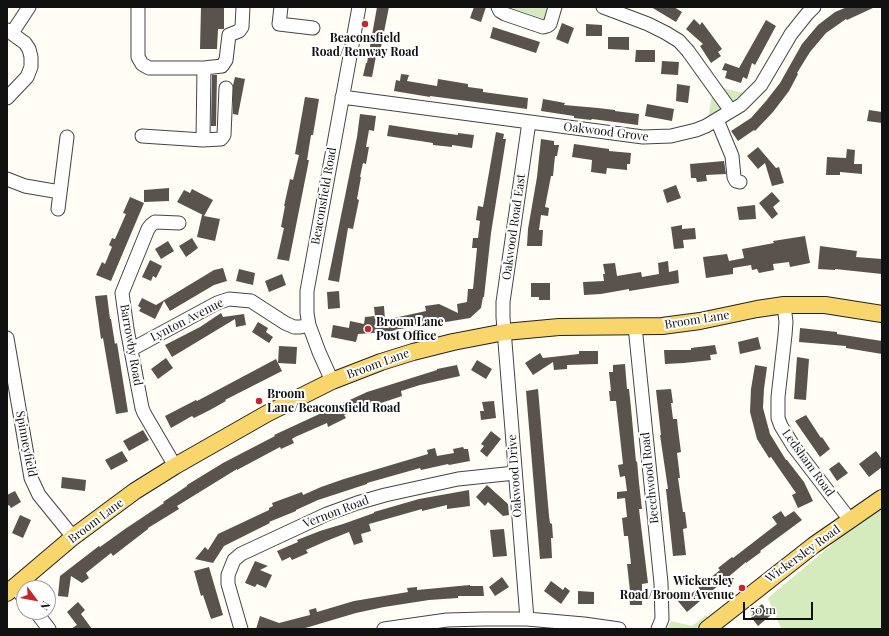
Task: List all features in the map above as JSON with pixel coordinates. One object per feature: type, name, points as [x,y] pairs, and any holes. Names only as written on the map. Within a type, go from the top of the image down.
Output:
[{"type":"main road","name":"Broom Lane","points":[[15,593],[73,537],[135,491],[262,416],[332,381],[381,362],[453,342],[505,332],[559,327],[662,326],[700,321],[784,305],[825,305],[882,314]]},
{"type":"main road","name":"Wickersley Road","points":[[712,627],[784,567],[882,498]]},
{"type":"street","points":[[7,98],[26,78],[31,67],[29,49],[9,31],[29,7]]},
{"type":"street","points":[[138,7],[138,57],[142,64],[149,68],[204,68],[222,66],[226,60],[228,35],[239,31],[242,27],[243,7]]},
{"type":"street","points":[[281,7],[279,24],[312,28]]},
{"type":"street","name":"Beaconsfield Road","points":[[332,381],[309,325],[307,302],[308,280],[359,7]]},
{"type":"street","points":[[498,7],[500,12],[543,27],[550,24],[555,7]]},
{"type":"street","points":[[603,7],[648,24],[679,41],[688,51],[731,111]]},
{"type":"street","name":"Oakwood Grove","points":[[342,97],[643,137],[670,136],[696,130],[717,120],[747,100],[761,85],[791,34],[814,7]]},
{"type":"street","points":[[203,140],[204,68]]},
{"type":"street","points":[[142,136],[203,140],[221,139],[224,135],[226,88]]},
{"type":"street","points":[[717,120],[732,156],[734,177],[736,181],[740,182]]},
{"type":"street","name":"Oakwood Road East","points":[[505,332],[503,302],[529,122]]},
{"type":"street","points":[[58,210],[67,137]]},
{"type":"street","points":[[7,179],[25,186],[60,192]]},
{"type":"street","name":"Barrowby Road","points":[[175,466],[144,413],[122,298],[124,288],[151,225],[156,222],[179,223]]},
{"type":"street","name":"Lynton Avenue","points":[[132,349],[217,303],[230,299],[251,301],[285,323],[294,327],[309,325]]},
{"type":"street","name":"Ledsham Road","points":[[784,305],[786,322],[778,397],[778,418],[781,426],[794,447],[850,520]]},
{"type":"street","name":"Beechwood Road","points":[[635,326],[661,583],[662,619],[658,629]]},
{"type":"street","name":"Oakwood Drive","points":[[505,332],[527,619]]},
{"type":"street","name":"Spinneyfield","points":[[7,338],[31,478],[39,495],[73,537]]},
{"type":"street","name":"Vernon Road","points":[[241,629],[228,584],[228,575],[234,560],[241,554],[327,514],[378,497],[418,486],[458,479],[515,473]]},
{"type":"street","points":[[384,629],[447,620],[484,618],[527,619],[620,629]]},
{"type":"street","points":[[42,620],[49,629]]},
{"type":"green space","points":[[508,7],[551,7],[546,18],[544,19]]},
{"type":"green space","points":[[723,88],[743,93],[717,114],[708,118],[712,95]]},
{"type":"green space","points":[[882,508],[882,629],[780,629],[781,628],[768,598],[853,527]]},
{"type":"green space","points":[[706,615],[709,619],[697,629],[667,629],[671,621],[692,626]]},
{"type":"building","points":[[201,7],[224,7],[224,29],[218,29],[217,49],[200,49]]},
{"type":"building","points":[[377,7],[389,7],[379,57],[376,56],[372,77],[363,76],[367,63]]},
{"type":"building","points":[[474,7],[486,7],[481,22],[470,18]]},
{"type":"building","points":[[651,7],[674,7],[682,12],[676,22]]},
{"type":"building","points":[[847,7],[875,7],[847,20],[846,19],[826,33],[810,52],[797,73],[798,74],[789,91],[773,112],[755,131],[754,130],[738,141],[731,131],[751,118],[766,101],[780,83],[802,44],[818,25],[835,12]]},
{"type":"building","points":[[694,19],[700,25],[702,22],[722,49],[718,52],[721,56],[711,63],[700,46],[703,44],[686,29]]},
{"type":"building","points":[[766,20],[776,26],[755,65],[752,63],[747,79],[743,77],[741,83],[725,78],[727,71],[722,70],[725,63],[739,68]]},
{"type":"building","points":[[562,23],[574,28],[568,44],[556,39]]},
{"type":"building","points":[[586,24],[602,25],[602,36],[586,36]]},
{"type":"building","points":[[493,27],[540,42],[536,53],[490,38]]},
{"type":"building","points":[[608,37],[629,37],[629,50],[608,49]]},
{"type":"building","points":[[636,50],[655,50],[655,62],[635,62]]},
{"type":"building","points":[[662,61],[679,62],[678,75],[661,74]]},
{"type":"building","points":[[401,74],[409,75],[407,81],[437,86],[438,79],[468,84],[468,87],[483,89],[483,92],[528,98],[527,109],[394,91],[396,80],[400,81]]},
{"type":"building","points":[[212,75],[217,75],[216,126],[211,126]]},
{"type":"building","points":[[235,77],[245,79],[238,115],[233,114],[233,85]]},
{"type":"building","points":[[677,84],[690,86],[688,103],[676,101]]},
{"type":"building","points":[[305,97],[319,99],[313,135],[311,135],[307,160],[309,160],[289,261],[277,259],[284,228],[281,227],[284,206],[290,179],[293,180],[299,155],[295,154]]},
{"type":"building","points":[[543,99],[565,103],[564,105],[639,114],[638,125],[574,118],[574,116],[541,111]]},
{"type":"building","points":[[647,104],[674,109],[672,121],[645,116]]},
{"type":"building","points":[[869,110],[882,112],[882,123],[867,121]]},
{"type":"building","points":[[360,114],[376,116],[374,131],[369,130],[366,147],[369,147],[366,164],[363,163],[360,177],[357,199],[359,200],[353,229],[348,228],[339,282],[328,280],[357,137]]},
{"type":"building","points":[[389,125],[458,135],[458,133],[474,135],[472,148],[452,145],[452,147],[433,145],[433,143],[387,136]]},
{"type":"building","points":[[496,132],[504,134],[503,139],[506,139],[491,233],[484,297],[481,308],[470,318],[428,325],[428,323],[387,332],[358,334],[356,342],[331,337],[333,325],[349,328],[350,321],[364,324],[365,317],[375,316],[374,307],[384,306],[385,320],[426,311],[425,306],[439,304],[458,313],[457,304],[467,302],[468,289],[473,289],[477,248],[472,248],[473,238],[478,238],[480,221],[476,220],[478,206],[483,207]]},
{"type":"building","points":[[541,139],[554,141],[554,145],[559,145],[557,156],[555,156],[553,176],[551,176],[545,207],[549,208],[548,216],[541,215],[539,230],[543,230],[542,246],[527,246],[528,229],[537,177]]},
{"type":"building","points":[[574,144],[609,149],[609,151],[631,153],[630,164],[627,164],[627,170],[607,168],[606,174],[591,172],[592,160],[572,157]]},
{"type":"building","points":[[758,147],[776,168],[779,167],[784,183],[772,186],[765,163],[758,169],[747,156]]},
{"type":"building","points":[[847,149],[855,150],[854,164],[862,164],[862,174],[840,172],[840,175],[826,175],[827,157],[846,158]]},
{"type":"building","points":[[724,161],[726,174],[706,175],[707,181],[697,182],[696,178],[691,178],[690,164]]},
{"type":"building","points":[[676,185],[681,198],[667,203],[663,190]]},
{"type":"building","points":[[169,188],[169,201],[144,202],[144,190]]},
{"type":"building","points":[[192,189],[213,200],[204,216],[220,219],[215,241],[197,237],[203,215],[177,202],[184,190],[190,193]]},
{"type":"building","points":[[772,192],[780,201],[773,207],[778,214],[772,219],[759,203]]},
{"type":"building","points":[[130,197],[144,203],[111,281],[96,275],[102,262],[105,264],[112,247],[109,245],[112,238],[115,239],[126,214],[123,213]]},
{"type":"building","points":[[755,205],[756,219],[739,220],[737,207]]},
{"type":"building","points":[[682,225],[682,229],[695,228],[696,239],[683,240],[684,248],[674,249],[671,227]]},
{"type":"building","points":[[805,236],[810,263],[790,267],[789,262],[773,264],[774,270],[759,273],[757,269],[752,270],[751,265],[733,268],[733,274],[706,278],[703,257],[727,254],[729,261],[744,258],[742,249],[774,243],[773,241]]},
{"type":"building","points":[[192,238],[198,248],[186,257],[179,246]]},
{"type":"building","points":[[168,241],[174,251],[161,259],[155,249]]},
{"type":"building","points":[[820,246],[857,251],[856,257],[882,259],[882,274],[835,269],[818,269]]},
{"type":"building","points":[[150,260],[162,266],[156,278],[153,276],[151,281],[142,277]]},
{"type":"building","points":[[668,261],[669,272],[678,270],[679,283],[629,291],[629,289],[601,294],[584,295],[583,282],[604,281],[603,274],[605,274],[603,264],[615,263],[617,276],[641,272],[642,277],[659,274],[658,263]]},
{"type":"building","points":[[223,268],[227,281],[214,285],[170,311],[164,301],[155,319],[139,311],[141,308],[138,306],[142,298],[156,305],[214,270]]},
{"type":"building","points":[[239,269],[255,273],[253,285],[236,281]]},
{"type":"building","points":[[282,274],[286,285],[269,292],[265,281]]},
{"type":"building","points":[[531,283],[550,283],[550,300],[539,300],[539,297],[531,297]]},
{"type":"building","points":[[339,291],[340,308],[328,309],[327,292]]},
{"type":"building","points":[[107,295],[115,344],[117,343],[128,412],[116,414],[103,338],[101,339],[95,296]]},
{"type":"building","points":[[221,313],[223,317],[244,314],[246,325],[236,327],[235,319],[172,357],[165,345],[200,327]]},
{"type":"building","points":[[258,322],[268,328],[266,332],[273,337],[269,343],[252,332]]},
{"type":"building","points":[[800,328],[837,332],[837,334],[882,341],[882,354],[846,348],[846,346],[799,342]]},
{"type":"building","points":[[758,337],[761,349],[740,354],[738,342]]},
{"type":"building","points":[[715,345],[717,354],[710,355],[711,360],[665,364],[664,350],[691,350],[691,348]]},
{"type":"building","points":[[279,346],[297,347],[296,364],[278,363]]},
{"type":"building","points":[[579,351],[598,351],[598,364],[567,365],[567,369],[554,370],[553,362],[533,375],[525,363],[540,353],[543,358],[579,354]]},
{"type":"building","points":[[797,357],[809,359],[806,400],[794,399]]},
{"type":"building","points":[[166,358],[173,368],[158,379],[151,369]]},
{"type":"building","points":[[276,359],[282,371],[225,400],[226,401],[210,410],[194,418],[192,416],[171,428],[165,416],[196,400],[197,401]]},
{"type":"building","points":[[477,360],[492,369],[486,379],[471,370]]},
{"type":"building","points":[[625,364],[636,462],[637,461],[642,509],[639,509],[648,583],[642,584],[642,605],[630,605],[627,564],[631,564],[628,536],[624,536],[622,518],[627,517],[625,498],[617,499],[617,492],[627,491],[625,476],[620,477],[618,465],[623,464],[616,401],[610,401],[609,391],[611,391],[609,372],[613,372],[613,365]]},
{"type":"building","points":[[457,365],[460,376],[401,391],[402,396],[372,406],[371,403],[344,415],[346,418],[328,427],[327,423],[295,437],[292,439],[294,443],[281,449],[280,447],[237,469],[177,506],[179,509],[148,528],[113,556],[111,553],[86,573],[89,578],[82,583],[71,576],[68,597],[58,596],[60,576],[99,546],[100,547],[164,503],[163,502],[187,485],[223,463],[275,436],[274,435],[367,392],[437,369]]},
{"type":"building","points":[[755,365],[767,367],[763,408],[770,434],[786,460],[804,482],[813,501],[798,508],[792,495],[796,493],[771,457],[769,458],[757,439],[750,412],[751,389]]},
{"type":"building","points":[[538,389],[549,516],[550,523],[552,524],[553,538],[551,538],[552,558],[540,559],[526,391]]},
{"type":"building","points":[[671,389],[673,419],[677,419],[681,452],[677,453],[680,478],[678,478],[687,528],[683,529],[686,555],[673,556],[666,489],[668,489],[660,435],[656,390]]},
{"type":"building","points":[[494,401],[496,418],[481,420],[480,411],[484,411],[482,402]]},
{"type":"building","points":[[806,415],[830,449],[820,457],[795,421]]},
{"type":"building","points":[[143,430],[149,440],[129,451],[123,441]]},
{"type":"building","points":[[491,431],[501,439],[487,457],[480,451],[484,446],[481,444]]},
{"type":"building","points":[[463,447],[464,449],[468,449],[470,461],[421,470],[420,468],[367,483],[318,500],[269,522],[270,523],[224,546],[213,563],[195,559],[205,547],[208,550],[218,534],[269,510],[269,508],[273,506],[272,503],[302,492],[303,495],[344,479],[428,454],[427,450],[435,448],[437,456],[454,453],[453,449]]},
{"type":"building","points":[[122,451],[128,461],[111,470],[105,460]]},
{"type":"building","points":[[876,451],[882,459],[882,467],[869,477],[859,464]]},
{"type":"building","points":[[839,462],[848,473],[837,481],[829,469]]},
{"type":"building","points":[[62,477],[86,480],[85,491],[61,488]]},
{"type":"building","points":[[487,485],[508,504],[509,515],[503,516],[488,502],[485,506],[476,497]]},
{"type":"building","points":[[469,490],[470,506],[447,509],[447,505],[422,511],[422,509],[369,524],[371,531],[361,534],[363,542],[354,545],[349,532],[306,550],[308,553],[292,560],[290,557],[282,561],[277,551],[298,542],[297,540],[374,512],[419,499]]},
{"type":"building","points":[[15,491],[21,502],[11,508],[9,505],[7,506],[7,495]]},
{"type":"building","points":[[781,511],[785,517],[794,511],[802,520],[746,562],[687,612],[677,600],[684,595],[686,598],[720,570],[718,568],[777,524],[772,517]]},
{"type":"building","points":[[20,515],[31,520],[23,538],[12,533]]},
{"type":"building","points":[[504,529],[507,556],[493,557],[490,530]]},
{"type":"building","points":[[255,561],[268,566],[260,570],[272,575],[266,588],[257,584],[255,587],[245,583]]},
{"type":"building","points":[[209,567],[223,615],[211,619],[203,595],[201,596],[194,571]]},
{"type":"building","points":[[502,577],[509,587],[495,596],[489,587]]},
{"type":"building","points":[[551,581],[563,590],[565,587],[570,591],[561,604],[544,591]]},
{"type":"building","points":[[470,585],[483,586],[484,596],[458,596],[458,598],[429,600],[384,607],[356,613],[302,629],[256,629],[260,616],[279,623],[310,615],[309,610],[316,608],[317,612],[354,601],[408,592],[407,588],[417,587],[417,590]]},
{"type":"building","points":[[578,591],[594,592],[594,604],[578,604]]},
{"type":"building","points":[[78,602],[85,610],[81,614],[92,629],[71,629],[77,625],[67,612]]},
{"type":"building","points":[[762,604],[771,615],[758,626],[751,617],[754,615],[752,612]]},
{"type":"place","name":"Beaconsfield Road/Renway Road","points":[[365,24]]},
{"type":"place","name":"Broom Lane Post Office","points":[[368,329]]},
{"type":"place","name":"Broom Lane/Beaconsfield Road","points":[[259,401]]},
{"type":"place","name":"Wickersley Road/Broom Avenue","points":[[742,588]]}]
